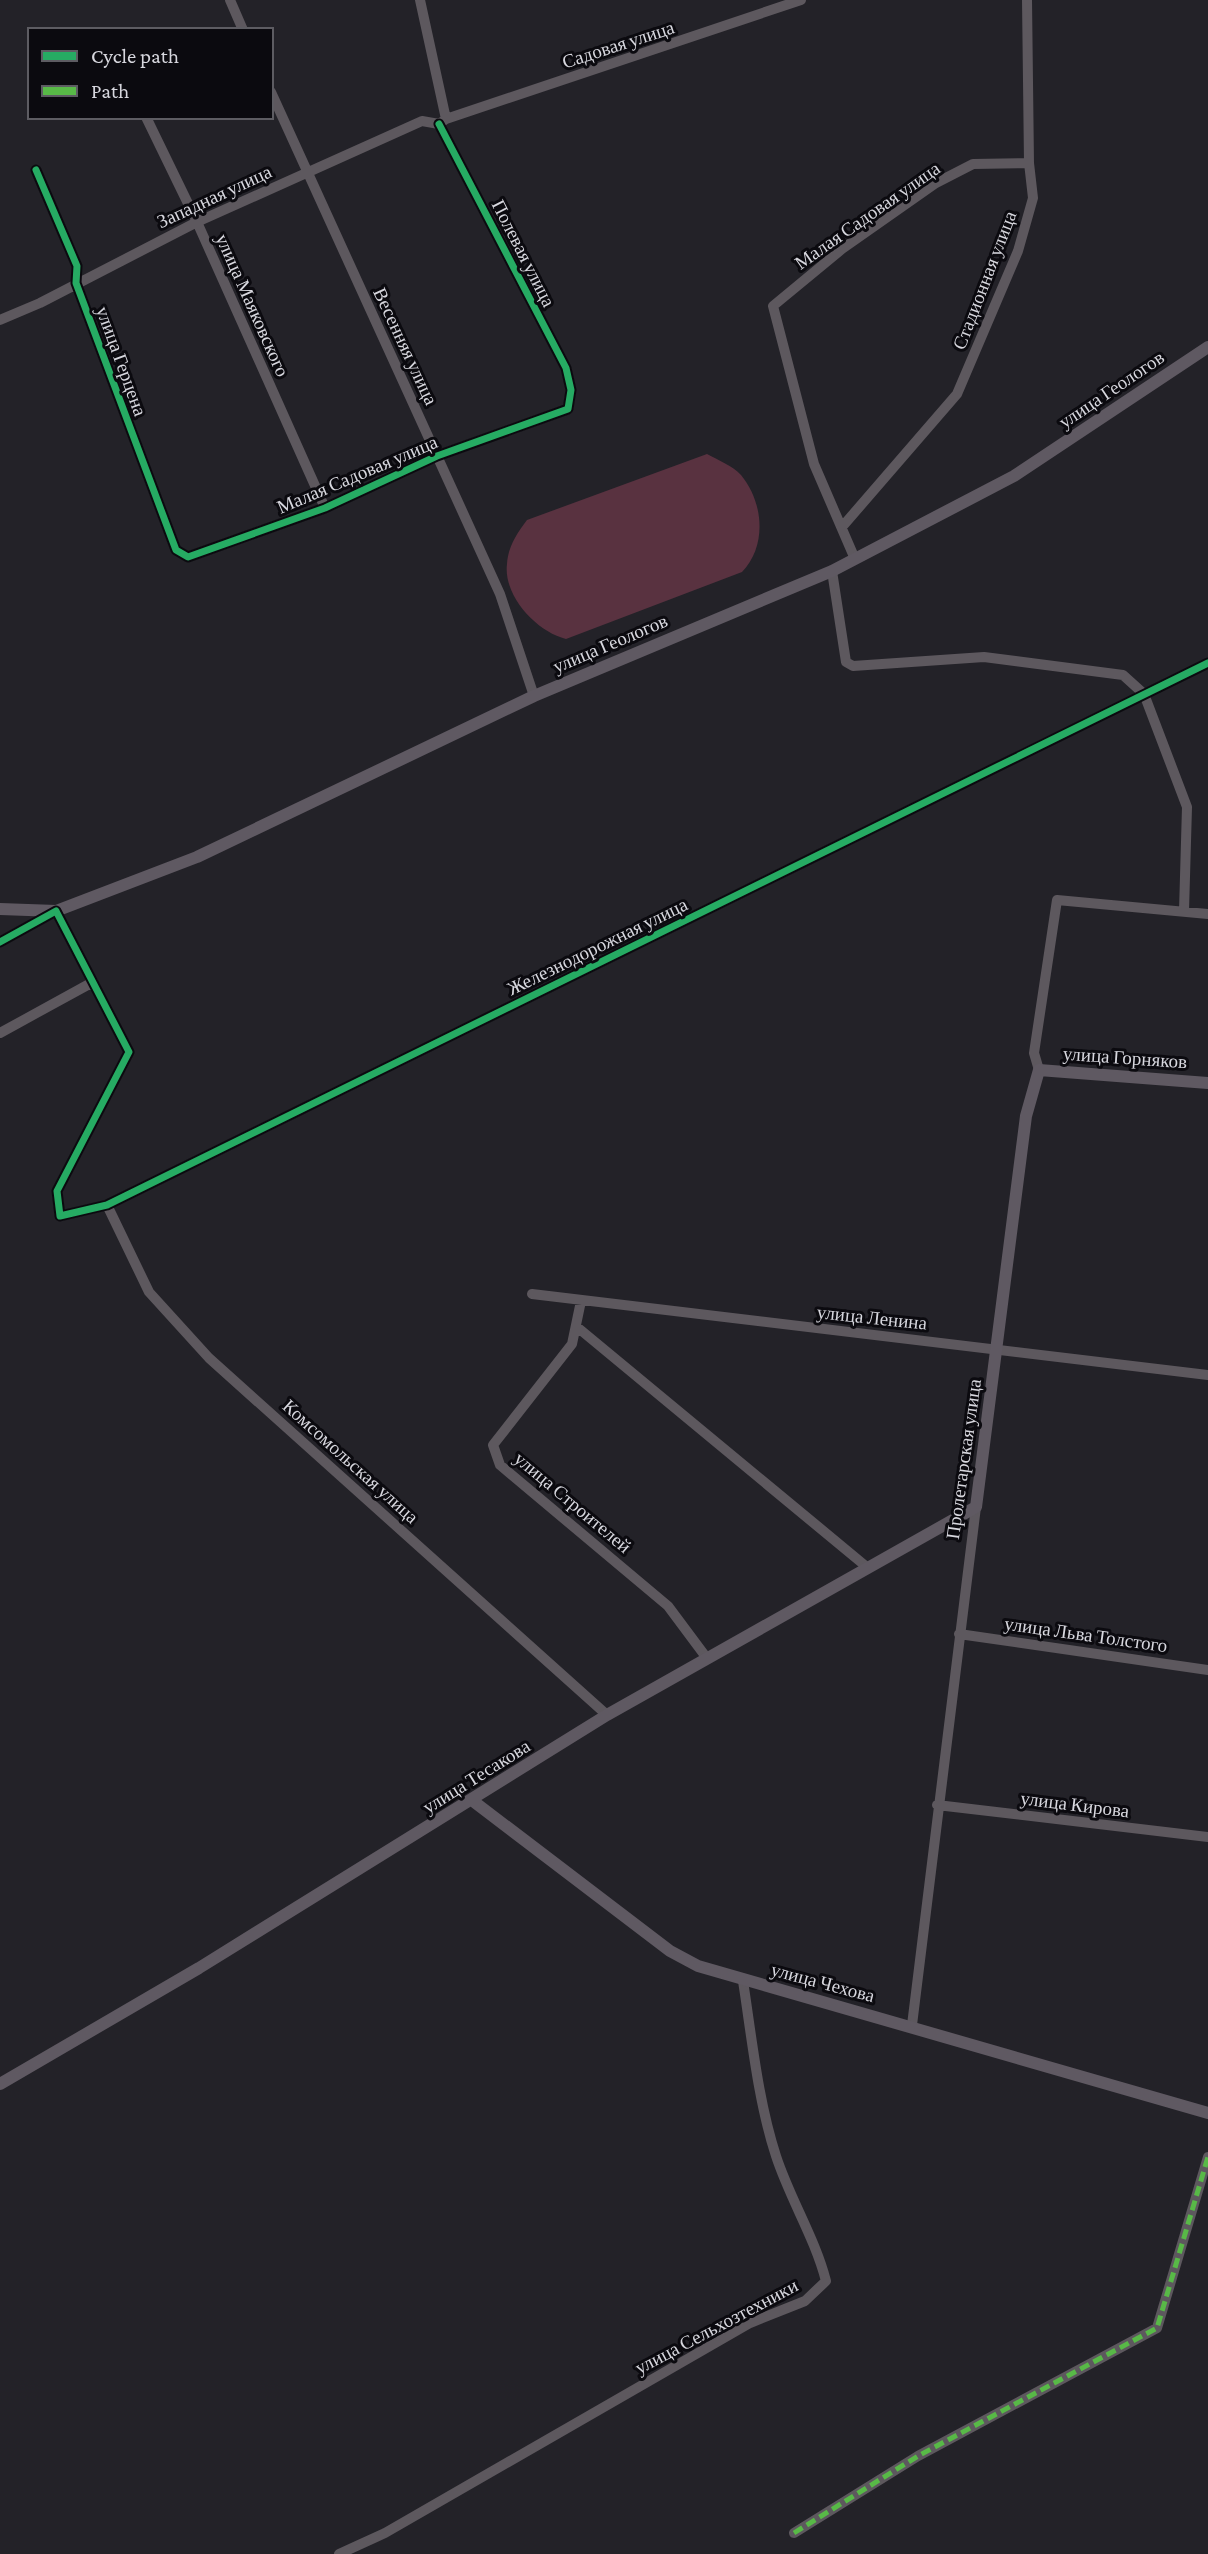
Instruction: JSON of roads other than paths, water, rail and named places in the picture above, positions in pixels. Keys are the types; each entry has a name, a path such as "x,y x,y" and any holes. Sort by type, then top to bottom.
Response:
{"main road":[{"name":"улица Геологов","path":"0,909 56,911 197,857 534,696 832,571 1014,476 1208,347"},
{"name":"улица Горняков","path":"1039,1070 1208,1083"},
{"name":"Пролетарская улица","path":"976,1507 1026,1116 1039,1070"},
{"name":"улица Тесакова","path":"0,2084 200,1968 473,1801 607,1715 976,1507"},
{"name":"улица Чехова","path":"473,1801 670,1951 698,1966 743,1981 912,2025 1208,2113"}],"street":[{"path":"230,0 242,28"},
{"name":"Полевая улица","path":"420,0 442,122 566,368 569,398"},
{"name":"Садовая улица","path":"442,122 801,0"},
{"name":"Стадионная улица","path":"842,527 957,394 1018,251 1033,198 1029,163 1027,0"},
{"name":"Весенняя улица","path":"273,96 500,594 534,696"},
{"name":"улица Маяковского","path":"147,119 197,222 326,508"},
{"name":"Западная улица","path":"0,320 40,303 197,222 422,121 442,122"},
{"name":"Малая Садовая улица","path":"842,527 814,464 773,306 842,249 936,183 973,164 1029,163"},
{"name":"улица Герцена","path":"36,170 78,266 76,283 176,550 188,557"},
{"name":"Малая Садовая улица","path":"188,557 326,508 437,456 568,409 569,398"},
{"path":"842,527 855,559"},
{"path":"832,571 846,662 853,666 984,657 1124,676 1144,695 1187,807 1184,911 1208,914"},
{"name":"Железнодорожная улица","path":"93,982 129,1052 57,1191 60,1216 107,1205 1208,663"},
{"name":"Пролетарская улица","path":"1039,1070 1034,1053 1056,900 1184,911"},
{"path":"0,942 56,911 93,982 0,1033"},
{"name":"Комсомольская улица","path":"107,1205 149,1292 209,1358 607,1715"},
{"name":"улица Ленина","path":"532,1294 1208,1375"},
{"name":"улица Строителей","path":"581,1301 572,1344 493,1445 500,1465 668,1606 706,1657"},
{"path":"577,1327 868,1568"},
{"name":"Пролетарская улица","path":"912,2025 937,1805 976,1507"},
{"name":"улица Льва Толстого","path":"959,1634 1208,1670"},
{"name":"улица Кирова","path":"937,1805 1208,1837"},
{"name":"улица Сельхозтехники","path":"339,2554 385,2533 750,2323 805,2301 827,2281 820,2256 775,2155 763,2107 743,1981"},
{"path":"794,2533 918,2456 1157,2328 1208,2157"}]}
